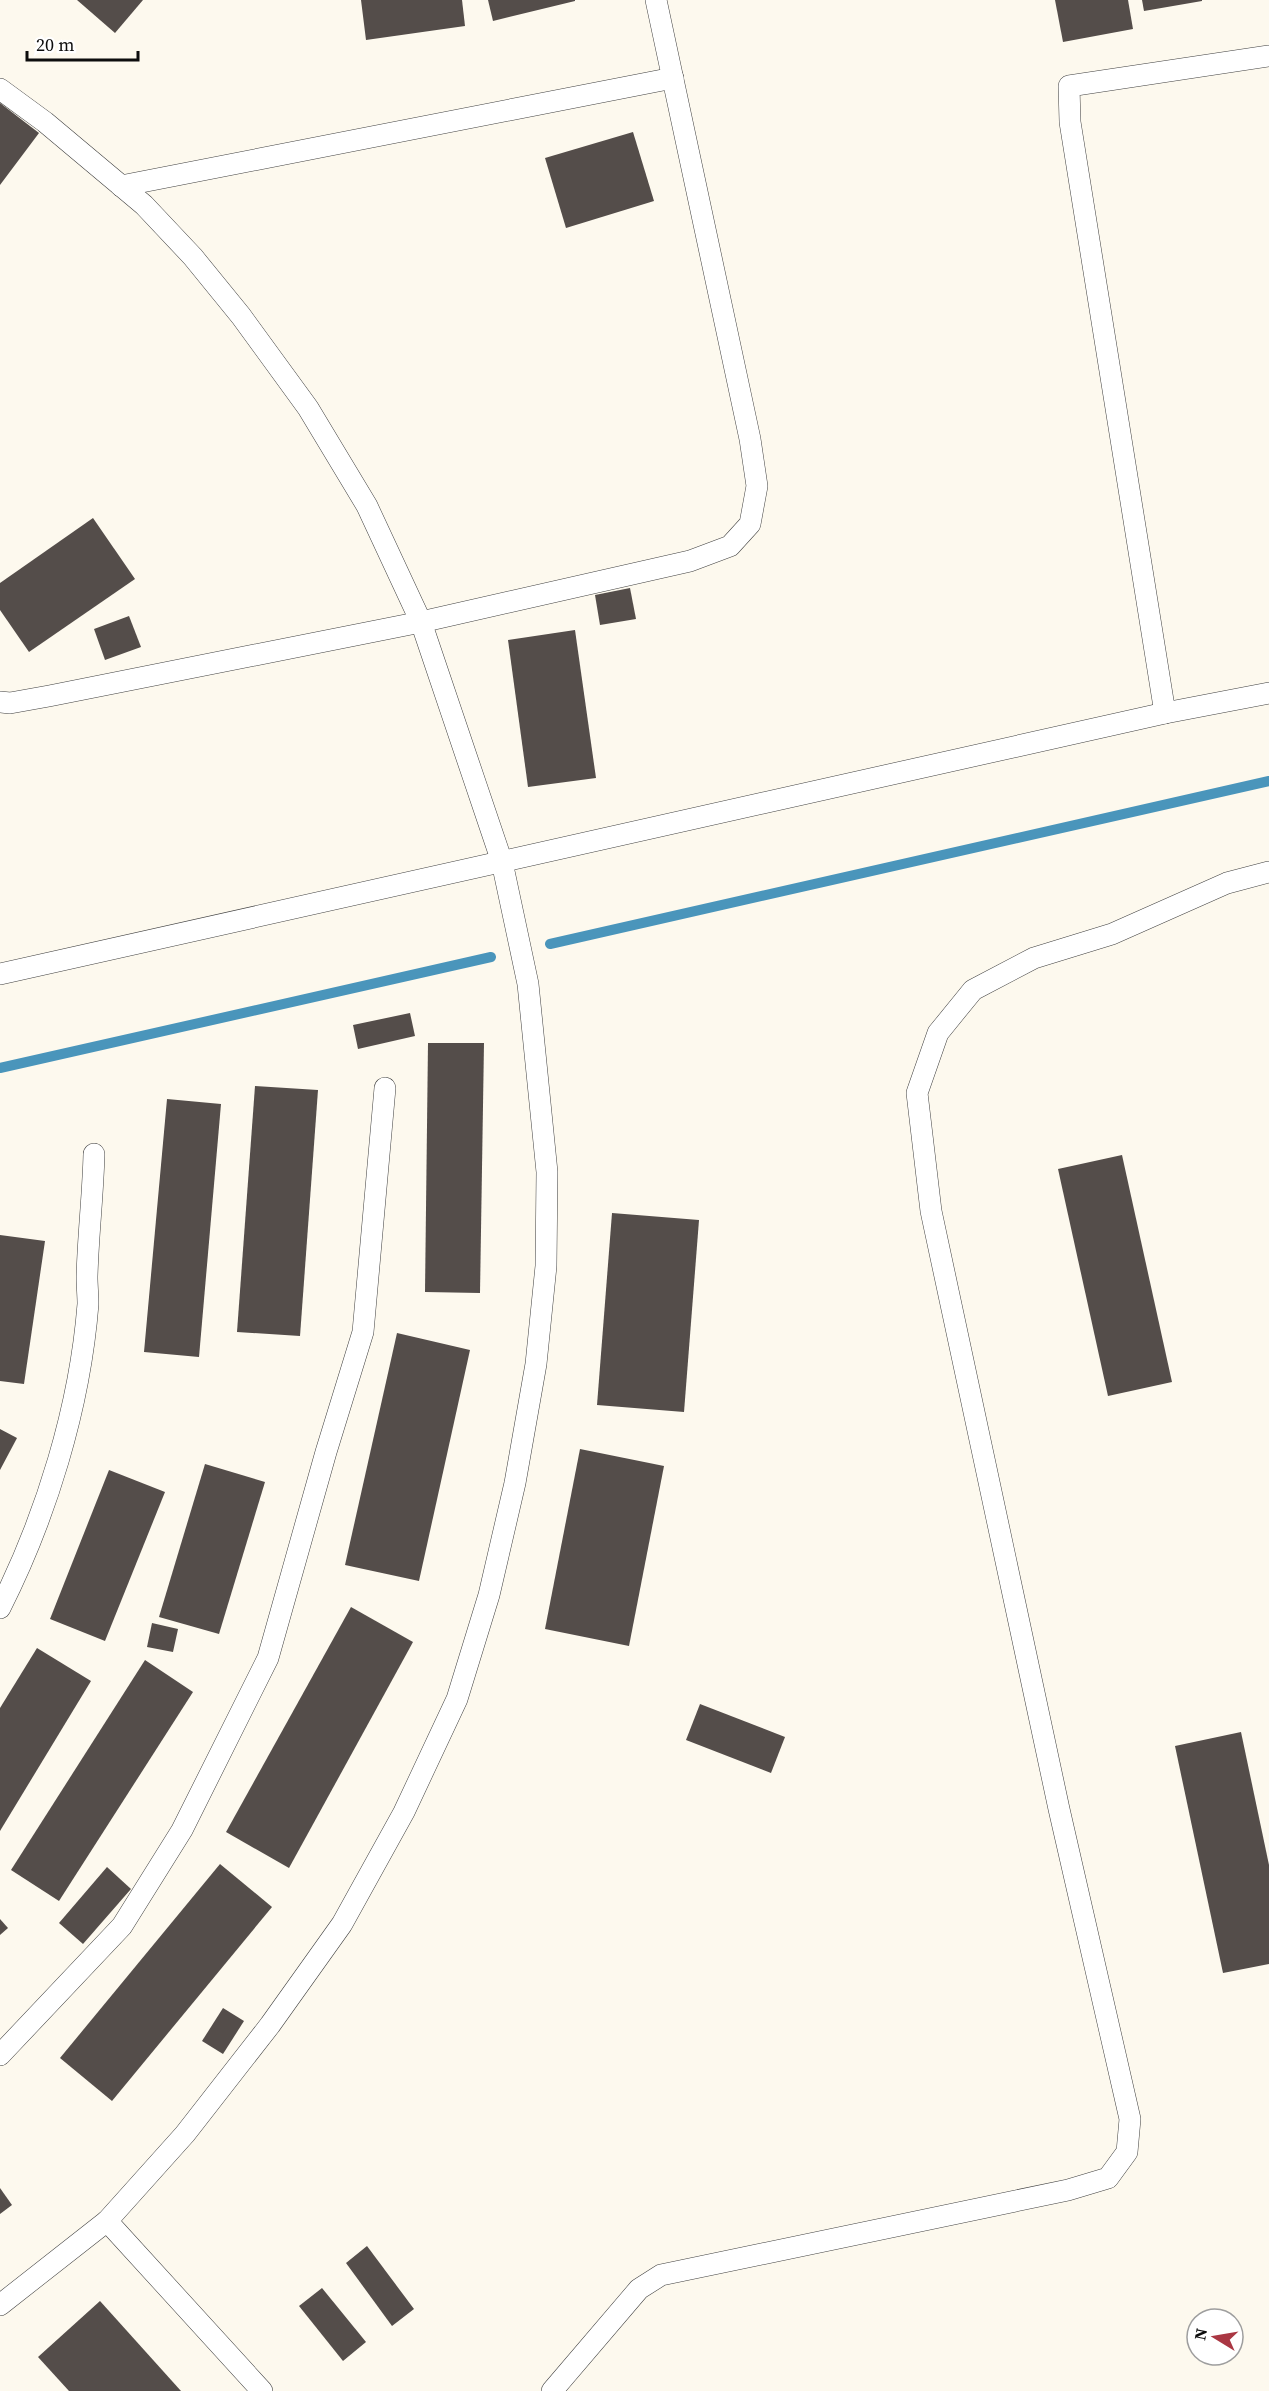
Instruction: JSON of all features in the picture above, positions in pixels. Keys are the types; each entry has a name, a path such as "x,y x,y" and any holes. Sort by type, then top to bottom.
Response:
{"lane":[{"path":"0,702 10,703 49,696 421,622 690,561 730,546 750,524 757,486 750,439 656,0"},
{"path":"1164,713 1070,122 1069,86 1269,56"},
{"path":"121,186 672,78"},
{"path":"0,89 45,122 144,205 193,257 241,316 308,408 367,506 421,622 502,862 528,984 547,1172 546,1266 536,1364 515,1484 489,1595 457,1699 404,1812 342,1924 270,2025 185,2134 107,2221 0,2305"},
{"path":"0,974 1164,713 1269,693"},
{"path":"552,2391 639,2289 661,2275 1068,2190 1108,2178 1127,2152 1130,2119 1059,1809 931,1211 917,1093 938,1033 973,990 1034,958 1112,934 1227,883 1269,872"},
{"path":"0,2055 122,1926 182,1830 268,1658 326,1452 363,1332 385,1088"},
{"path":"0,1608 22,1564 61,1448 79,1370 88,1303 87,1278 94,1154"},
{"path":"107,2221 262,2391"}],"building":[{"path":"77,0 143,0 115,33"},
{"path":"361,0 462,0 465,26 366,40"},
{"path":"488,0 575,0 575,1 493,21"},
{"path":"1055,0 1128,0 1133,29 1063,42"},
{"path":"1142,0 1202,0 1202,1 1144,11"},
{"path":"0,103 39,133 0,185"},
{"path":"633,132 654,201 566,228 545,158"},
{"path":"93,518 135,579 29,652 0,610 0,583"},
{"path":"630,588 636,619 600,625 595,595"},
{"path":"129,616 141,647 105,660 94,629"},
{"path":"575,630 596,778 528,787 508,640"},
{"path":"410,1013 415,1036 358,1049 353,1025"},
{"path":"428,1043 484,1043 480,1293 425,1292"},
{"path":"255,1086 318,1090 300,1336 237,1332"},
{"path":"167,1099 221,1104 199,1357 144,1352"},
{"path":"1122,1155 1172,1382 1108,1396 1058,1169"},
{"path":"612,1213 699,1220 684,1412 597,1405"},
{"path":"0,1235 45,1241 24,1384 0,1381"},
{"path":"397,1333 470,1350 419,1581 345,1565"},
{"path":"0,1429 17,1438 0,1470"},
{"path":"580,1449 664,1466 629,1646 545,1629"},
{"path":"205,1464 265,1482 219,1634 159,1617"},
{"path":"109,1470 165,1492 105,1641 50,1619"},
{"path":"351,1607 413,1642 289,1868 226,1832"},
{"path":"152,1623 178,1629 173,1652 147,1647"},
{"path":"37,1648 91,1681 0,1831 0,1708"},
{"path":"145,1660 193,1692 59,1901 11,1870"},
{"path":"700,1704 785,1737 771,1773 686,1740"},
{"path":"1241,1732 1269,1865 1269,1964 1223,1973 1175,1746"},
{"path":"220,1864 272,1907 112,2101 60,2058"},
{"path":"107,1867 131,1889 83,1944 59,1923"},
{"path":"0,1919 8,1928 0,1935"},
{"path":"223,2008 244,2021 223,2054 202,2041"},
{"path":"0,2188 12,2205 0,2214"},
{"path":"367,2246 414,2309 392,2326 346,2263"},
{"path":"322,2288 366,2342 343,2361 299,2306"},
{"path":"100,2301 181,2391 69,2391 38,2357"}],"waterway":[{"path":"550,944 1269,781"},
{"path":"0,1068 491,957"}]}
